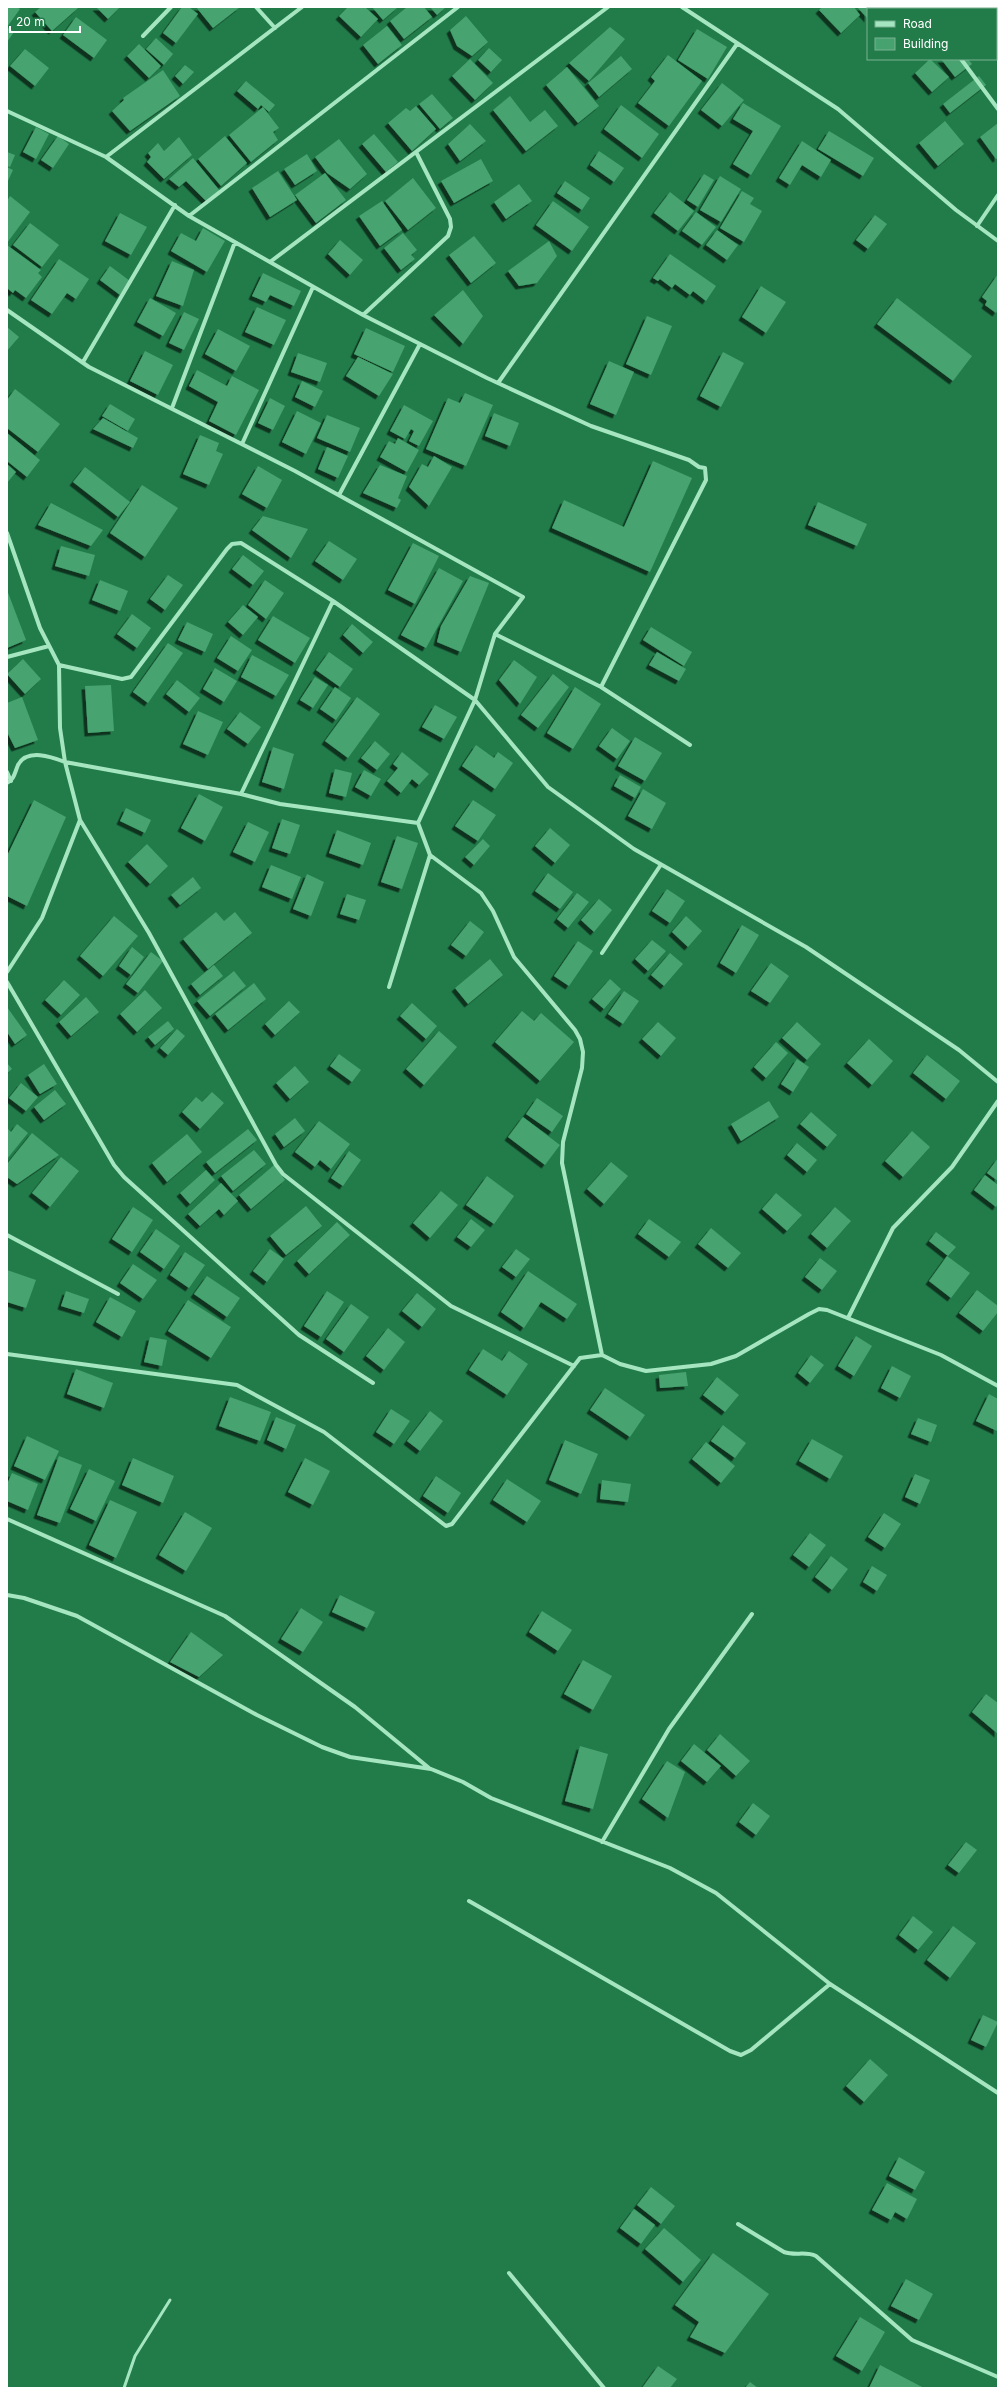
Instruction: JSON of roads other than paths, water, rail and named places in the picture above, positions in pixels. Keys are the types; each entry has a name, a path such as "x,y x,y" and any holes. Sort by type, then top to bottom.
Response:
{"street":[{"path":"143,36 171,7"},
{"path":"256,7 275,28"},
{"path":"106,157 302,7"},
{"path":"189,216 458,7"},
{"path":"270,262 608,7"},
{"path":"682,7 838,109 956,210 998,241"},
{"path":"498,383 737,44"},
{"path":"962,60 998,109"},
{"path":"7,111 106,157 189,216 363,315 498,383 591,426 689,460 699,467 705,468 706,480 601,687"},
{"path":"363,315 448,236 451,227 450,219 416,152"},
{"path":"977,226 998,195"},
{"path":"83,362 175,205"},
{"path":"172,408 235,242"},
{"path":"242,444 313,287"},
{"path":"7,310 83,362 339,495 524,597 495,634 475,700 418,823 430,855 482,893 493,911 514,957 575,1030 580,1039 583,1052 582,1068 561,1152 602,1355"},
{"path":"339,495 420,344"},
{"path":"7,533 40,628 60,665 60,728 65,762 80,820 149,933 276,1165 283,1174 451,1306 574,1366"},
{"path":"60,665 122,679 131,677 227,549 237,542 241,543 333,602 475,700 548,787 660,866 806,948 959,1050 998,1082"},
{"path":"241,794 333,602"},
{"path":"495,634 601,687 690,745"},
{"path":"7,657 49,646"},
{"path":"9,782 19,763 28,757 50,756 65,762 241,794 280,804 418,823"},
{"path":"7,772 9,782"},
{"path":"7,972 42,918 80,820"},
{"path":"389,987 430,855"},
{"path":"602,953 660,866"},
{"path":"7,982 124,1177 299,1335 373,1383"},
{"path":"848,1318 893,1228 952,1167 998,1101"},
{"path":"7,1235 118,1294"},
{"path":"7,1354 237,1385 324,1432 446,1526 452,1524 580,1358 602,1355 620,1364 646,1371 711,1364 736,1356 819,1309 827,1310 941,1355 998,1386"},
{"path":"7,1519 225,1616 355,1707 431,1769"},
{"path":"7,1596 24,1598 77,1616 250,1712 322,1748 350,1757 431,1769 463,1782 491,1798 670,1868 716,1893 830,1984 998,2093"},
{"path":"602,1842 669,1729 752,1614"},
{"path":"469,1901 730,2051 740,2055 751,2050 830,1984"},
{"path":"738,2224 784,2252 790,2254 807,2253 816,2256 912,2340 998,2376"},
{"path":"509,2273 604,2388"}],"lane":[{"path":"124,2388 135,2356 170,2300"}]}
